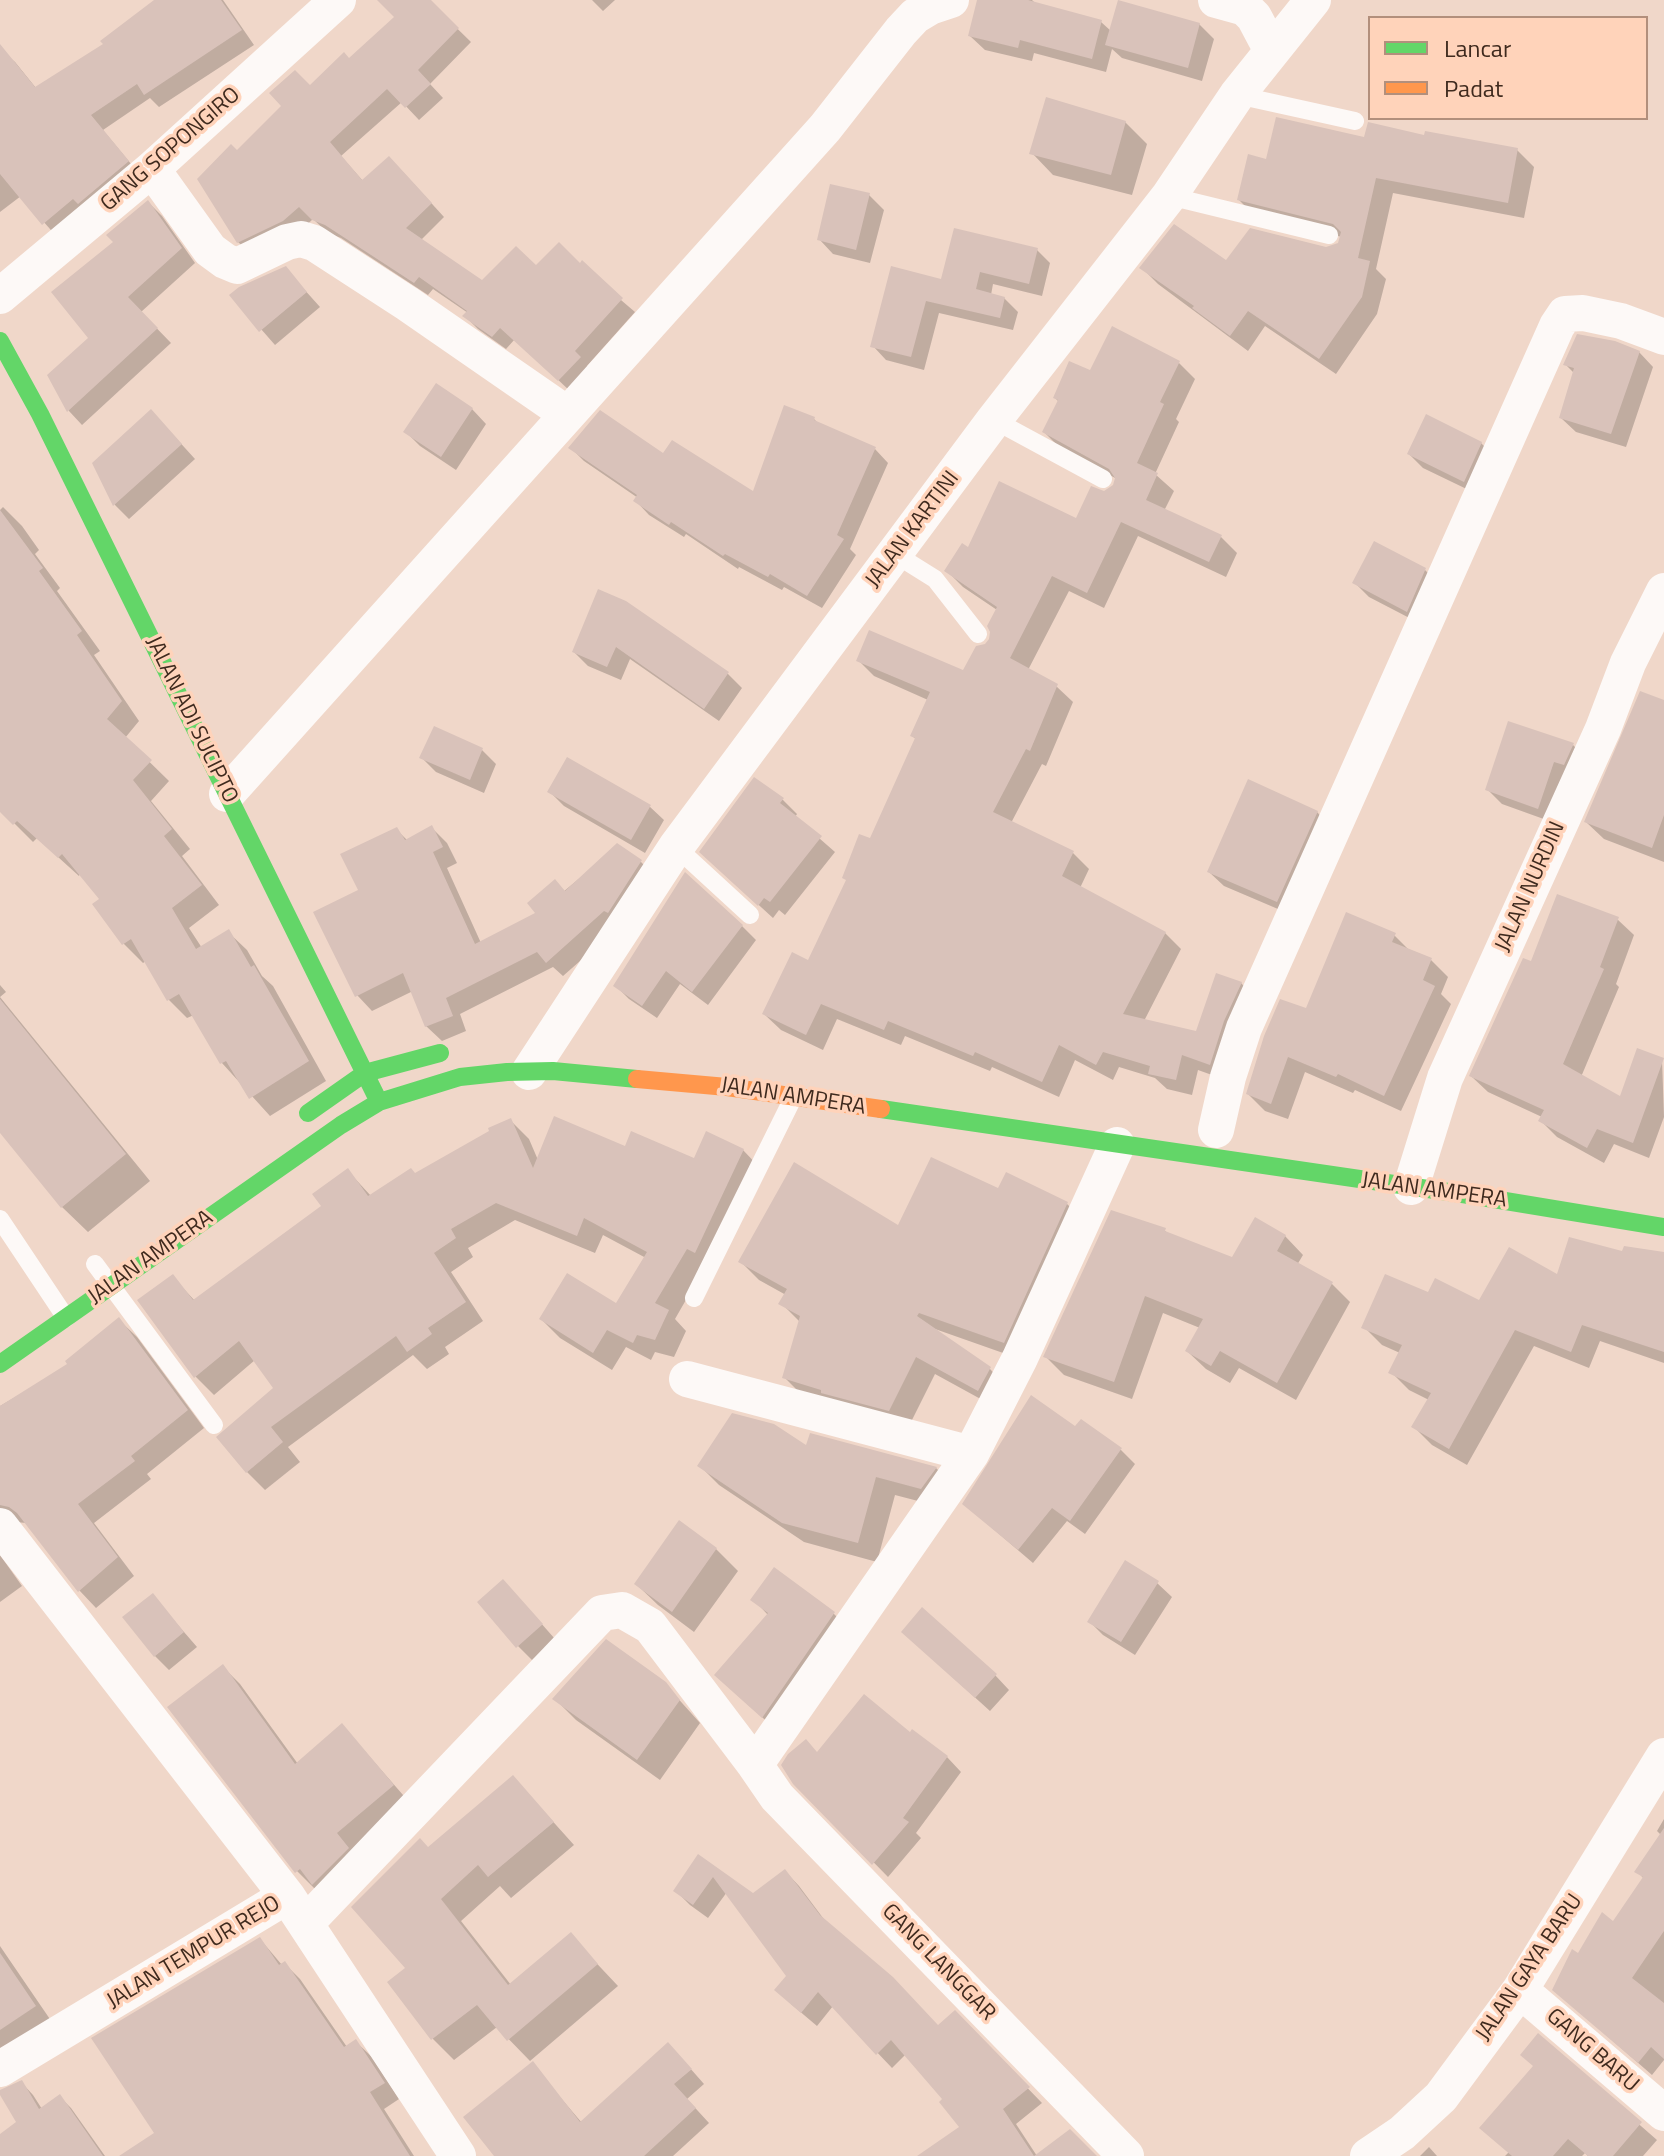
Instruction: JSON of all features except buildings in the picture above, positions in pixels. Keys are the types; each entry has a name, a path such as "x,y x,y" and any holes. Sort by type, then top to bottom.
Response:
{"main road":[{"name":"JALAN ADI SUCIPTO","path":"0,341 40,414 379,1102"},
{"path":"297,1121 365,1073 458,1050"},
{"name":"JALAN AMPERA","path":"0,1364 341,1125 379,1102 544,1052 553,1071 727,1087 1117,1145 1416,1167 1664,1227"}],"street":[{"name":"GANG SOPONGIRO","path":"0,296 152,169 338,0"},
{"path":"227,794 825,128 901,31 915,16 951,0"},
{"path":"1216,0 1245,8 1254,17 1272,51"},
{"name":"JALAN KARTINI","path":"544,1052 676,847 994,420 1169,196 1237,95 1313,0"},
{"path":"152,169 210,250 225,261 237,266 287,242 301,239 314,243 567,414"},
{"path":"1216,1130 1228,1077 1244,1028 1557,326 1565,314 1583,313 1621,321 1664,337"},
{"name":"JALAN NURDIN","path":"1416,1167 1445,1078 1603,729 1628,663 1664,591"},
{"path":"755,1765 971,1454 1020,1358 1117,1145"},
{"path":"687,1379 971,1454"},
{"path":"0,1526 296,1909"},
{"name":"GANG LANGGAR","path":"296,1909 602,1613 622,1610 650,1626 777,1797 1126,2156"},
{"name":"JALAN GAYA BARU","path":"1368,2156 1402,2133 1441,2097 1520,1990 1664,1756"},
{"name":"JALAN TEMPUR REJO","path":"0,2069 296,1909 458,2156"},
{"name":"GANG BARU","path":"1520,1990 1664,2113"}],"lane":[{"path":"1237,95 1355,121"},
{"path":"1169,196 1329,235"},
{"path":"994,420 1103,479"},
{"path":"895,554 935,579 978,634"},
{"path":"676,847 750,915"},
{"path":"694,1298 793,1098"},
{"path":"0,1219 66,1318"},
{"path":"96,1264 214,1425"}],"traffic: fast":[{"path":"0,341 40,414 379,1102"},
{"path":"308,1113 365,1073 440,1053"},
{"path":"0,1364 341,1125 379,1102 460,1077 507,1072 553,1071 637,1079"},
{"path":"881,1109 1469,1195 1664,1227"}],"traffic: slow":[{"path":"637,1079 727,1087 881,1109"}]}
